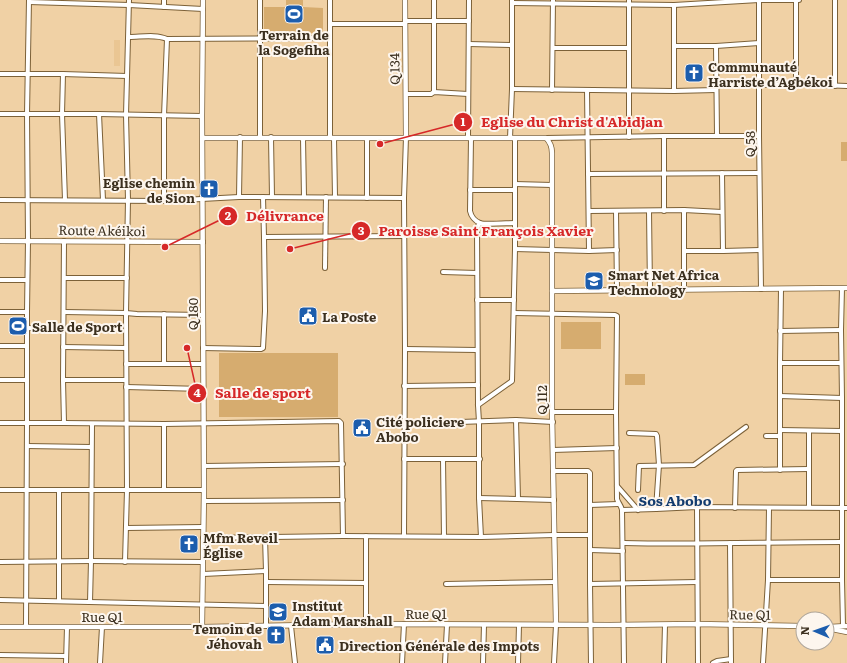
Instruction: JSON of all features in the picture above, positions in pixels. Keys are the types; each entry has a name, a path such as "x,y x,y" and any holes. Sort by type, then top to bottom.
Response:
{"street":[{"path":"164,0 164,7"},
{"name":"Q 180","path":"202,627 204,501 202,116 203,0"},
{"path":"260,0 260,138"},
{"path":"330,0 332,138 335,197"},
{"name":"Q 134","path":"405,0 406,137"},
{"path":"434,0 434,92"},
{"path":"469,0 468,94 470,211 473,218 480,223 515,224"},
{"path":"510,138 512,89 512,2 629,2 674,5 759,0 797,0 796,84"},
{"name":"Q 58","path":"759,0 760,289"},
{"path":"835,0 835,86"},
{"path":"26,627 26,312 28,241 27,114 29,1 129,2 164,7 203,9"},
{"path":"125,562 127,490 126,313 128,200 126,115 129,2"},
{"path":"552,90 553,2"},
{"path":"629,2 629,137"},
{"path":"674,5 674,91"},
{"path":"330,24 469,21"},
{"path":"129,37 163,37 167,39 330,38"},
{"path":"164,201 164,116 167,39"},
{"path":"674,46 716,46 758,43"},
{"path":"469,44 511,45"},
{"path":"716,46 717,136"},
{"path":"553,48 629,48"},
{"path":"0,74 28,73 127,76"},
{"path":"63,74 62,114 65,200"},
{"path":"759,85 796,84 847,86"},
{"path":"512,89 674,91 716,90"},
{"path":"588,90 587,137 589,251"},
{"path":"406,94 431,94 434,92 468,94"},
{"path":"0,114 202,116"},
{"path":"99,114 103,200"},
{"path":"664,136 664,211"},
{"path":"203,138 546,138 759,136"},
{"path":"239,197 240,137"},
{"path":"272,137 272,197"},
{"path":"404,536 404,198 406,137"},
{"path":"303,138 304,198"},
{"path":"366,138 367,198"},
{"path":"478,405 512,381 516,249 515,138"},
{"name":"Q 112","path":"546,138 551,144 552,148 552,412 556,625 554,663"},
{"path":"722,173 722,251"},
{"path":"588,174 759,173"},
{"path":"515,184 552,185"},
{"path":"470,190 515,190"},
{"path":"0,200 164,201 239,197 404,198"},
{"path":"203,348 263,348 265,311 263,197"},
{"path":"325,268 326,197"},
{"path":"589,211 684,210 722,212"},
{"path":"684,210 684,290"},
{"path":"616,211 617,290"},
{"path":"649,211 650,290"},
{"path":"480,223 477,229 477,350 481,536"},
{"path":"264,237 404,236"},
{"name":"Route Akéikoi","path":"0,240 203,242"},
{"path":"64,240 64,423"},
{"path":"516,249 589,251 617,250"},
{"path":"684,250 760,250"},
{"path":"443,272 477,273"},
{"path":"64,278 127,278"},
{"path":"0,280 27,280"},
{"path":"552,291 844,288 841,330 841,363 842,398 845,406 842,431 842,580 845,626 835,627"},
{"path":"780,470 780,331 782,289"},
{"path":"477,300 514,300"},
{"path":"0,312 26,312"},
{"path":"64,312 203,315"},
{"path":"514,313 616,315 617,499 618,504 622,507 624,543 624,663"},
{"path":"164,314 164,364"},
{"path":"27,328 64,329"},
{"path":"780,331 841,330"},
{"path":"841,342 847,342"},
{"path":"0,346 27,346"},
{"path":"64,347 126,348"},
{"path":"405,349 477,350"},
{"path":"780,363 841,363"},
{"path":"126,364 203,364"},
{"path":"0,380 27,380"},
{"path":"63,380 126,380"},
{"path":"404,386 478,386"},
{"path":"126,387 203,389"},
{"path":"780,396 842,398"},
{"path":"552,412 616,412"},
{"path":"404,424 516,420 553,422"},
{"path":"516,420 518,499"},
{"path":"0,423 204,424 339,421 341,423 343,536"},
{"path":"90,602 92,424"},
{"path":"164,424 164,490"},
{"path":"638,490 639,466 694,465 746,427"},
{"path":"780,430 842,431"},
{"path":"808,431 809,507"},
{"path":"629,433 656,434 657,436 659,465 656,509"},
{"path":"766,436 780,436"},
{"path":"27,446 91,447"},
{"path":"553,450 617,448"},
{"path":"443,459 444,536"},
{"path":"404,460 480,459"},
{"path":"204,466 342,464"},
{"path":"735,508 737,470 808,469"},
{"path":"553,472 590,472 591,663"},
{"path":"617,486 638,510"},
{"path":"0,490 204,490"},
{"path":"59,490 59,601"},
{"path":"480,498 554,500"},
{"path":"204,501 342,500"},
{"path":"590,505 618,504"},
{"path":"622,510 697,507 847,508"},
{"path":"697,507 698,663"},
{"path":"763,663 768,580 769,508"},
{"path":"126,528 203,527"},
{"path":"203,538 554,534 590,535"},
{"path":"366,536 366,624"},
{"path":"265,537 266,626"},
{"path":"624,543 697,544 842,542"},
{"path":"713,663 717,661 731,661 730,543"},
{"path":"590,550 623,551"},
{"path":"0,562 203,562"},
{"path":"203,574 266,571"},
{"path":"768,580 842,580"},
{"path":"266,582 366,583"},
{"path":"446,584 555,582"},
{"path":"590,584 697,582"},
{"path":"0,600 266,606"},
{"name":"Rue Q1","path":"0,627 202,627 366,624 697,624 795,626"},
{"path":"402,663 404,624"},
{"path":"445,663 447,625"},
{"path":"483,663 484,625"},
{"path":"518,663 519,625"},
{"path":"664,663 665,625"},
{"path":"292,626 295,663"},
{"path":"66,663 67,627"},
{"path":"100,663 102,627"},
{"path":"835,630 847,632"},
{"path":"0,655 66,656"}],"shaded area":[{"name":"Terrain de la Sogefiha","path":"286,0 303,0 303,7 323,8 323,33 264,34 264,7 286,7"},
{"path":"114,40 120,40 120,66 114,66"},
{"path":"841,142 847,142 847,161 841,161"},
{"path":"561,322 601,322 601,349 561,349"},
{"path":"219,353 338,353 338,417 219,417"},
{"path":"625,374 645,374 645,385 625,385"}],"place":[{"name":"Terrain de la Sogefiha","path":"294,14"},
{"name":"Communauté Harriste d’Agbékoi","path":"694,73"},
{"name":"Eglise du Christ d'Abidjan","path":"380,144"},
{"name":"Eglise chemin de Sion","path":"209,189"},
{"name":"Délivrance","path":"165,247"},
{"name":"Paroisse Saint François Xavier","path":"290,249"},
{"name":"Smart Net Africa Technology","path":"594,281"},
{"name":"La Poste","path":"308,316"},
{"name":"Salle de Sport","path":"18,326"},
{"name":"Salle de sport","path":"187,348"},
{"name":"Cité policiere Abobo","path":"362,428"},
{"name":"Mfm Reveil Église","path":"189,544"},
{"name":"Institut Adam Marshall","path":"278,612"},
{"name":"Temoin de Jéhovah","path":"276,635"},
{"name":"Direction Générale des Impots","path":"325,645"}],"district":[{"name":"Sos Abobo","path":"675,500"}]}
